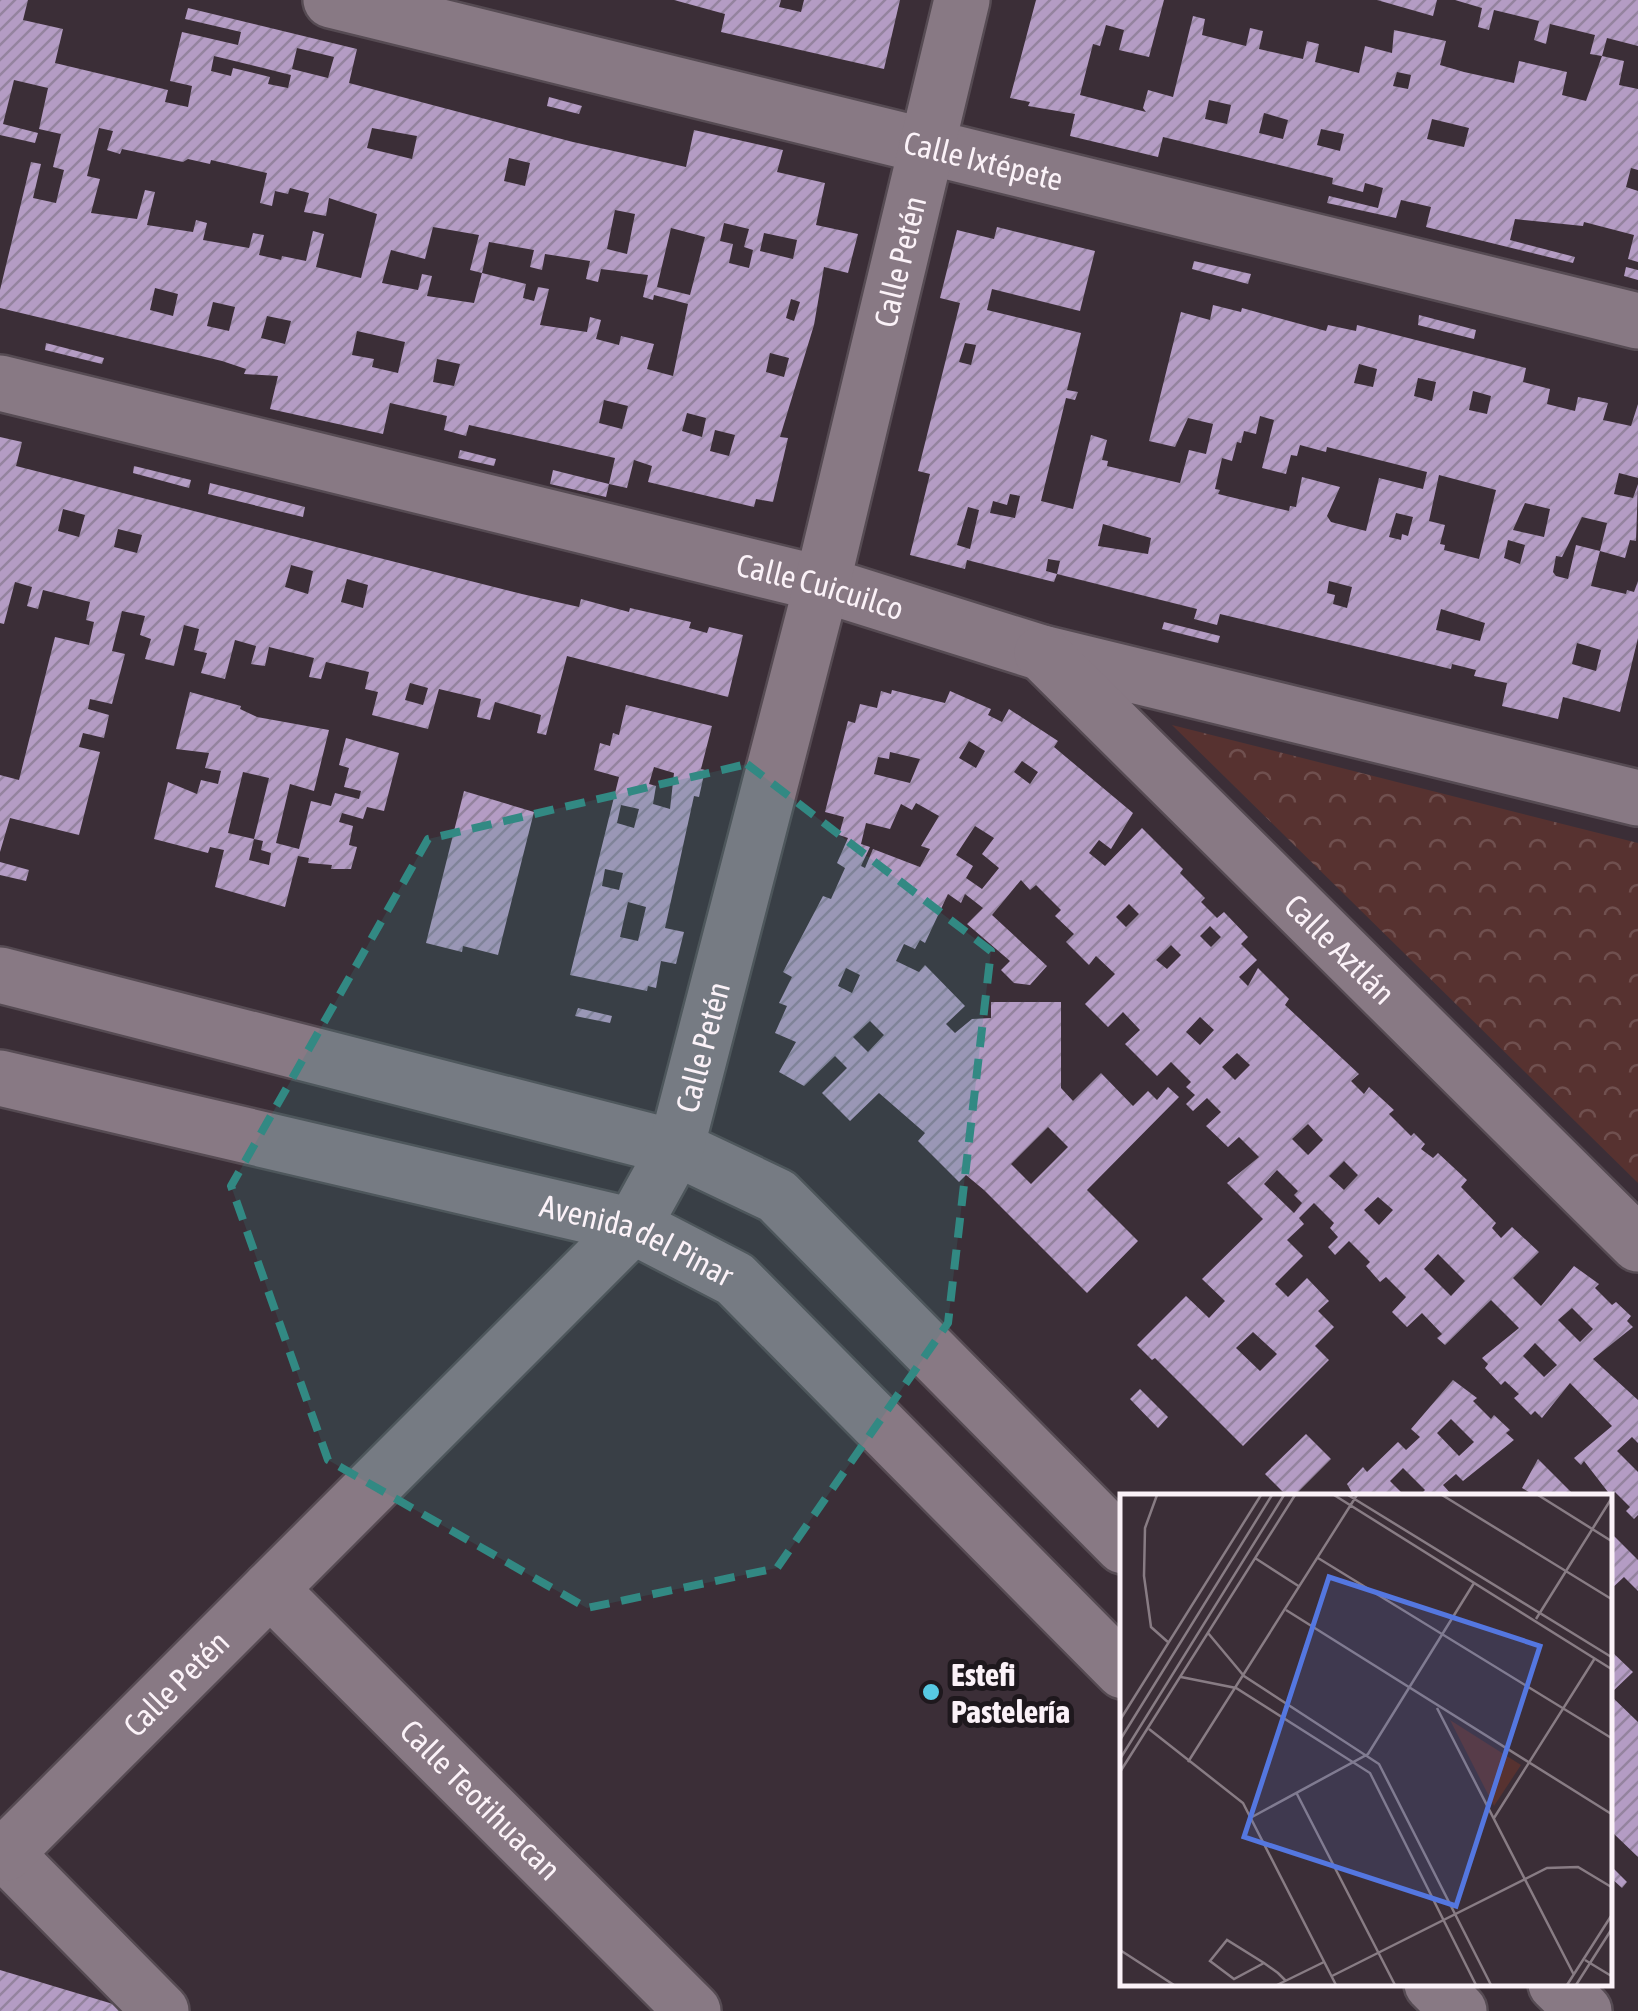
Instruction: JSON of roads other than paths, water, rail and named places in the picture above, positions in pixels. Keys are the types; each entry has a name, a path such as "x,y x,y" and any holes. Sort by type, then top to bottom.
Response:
{"street":[{"name":"Calle Ixtépete","path":"330,0 1638,321"},
{"name":"Calle Petén","path":"3,1851 633,1226 676,1148 822,584 962,0"},
{"name":"Calle Cuicuilco","path":"0,383 822,584 1042,653 1638,798"},
{"name":"Calle Aztlán","path":"1042,653 1638,1244"},
{"path":"0,975 676,1148 777,1196 1120,1543"},
{"name":"Avenida del Pinar","path":"0,1078 633,1226 735,1279 1120,1668"},
{"name":"Calle Teotihuacan","path":"270,1589 693,2011"},
{"path":"3,1851 161,2011"},
{"path":"1434,1986 1460,2011"},
{"path":"1558,1986 1584,2011"}],"place":[{"name":"Estefi Pastelería","path":"931,1692"}]}
